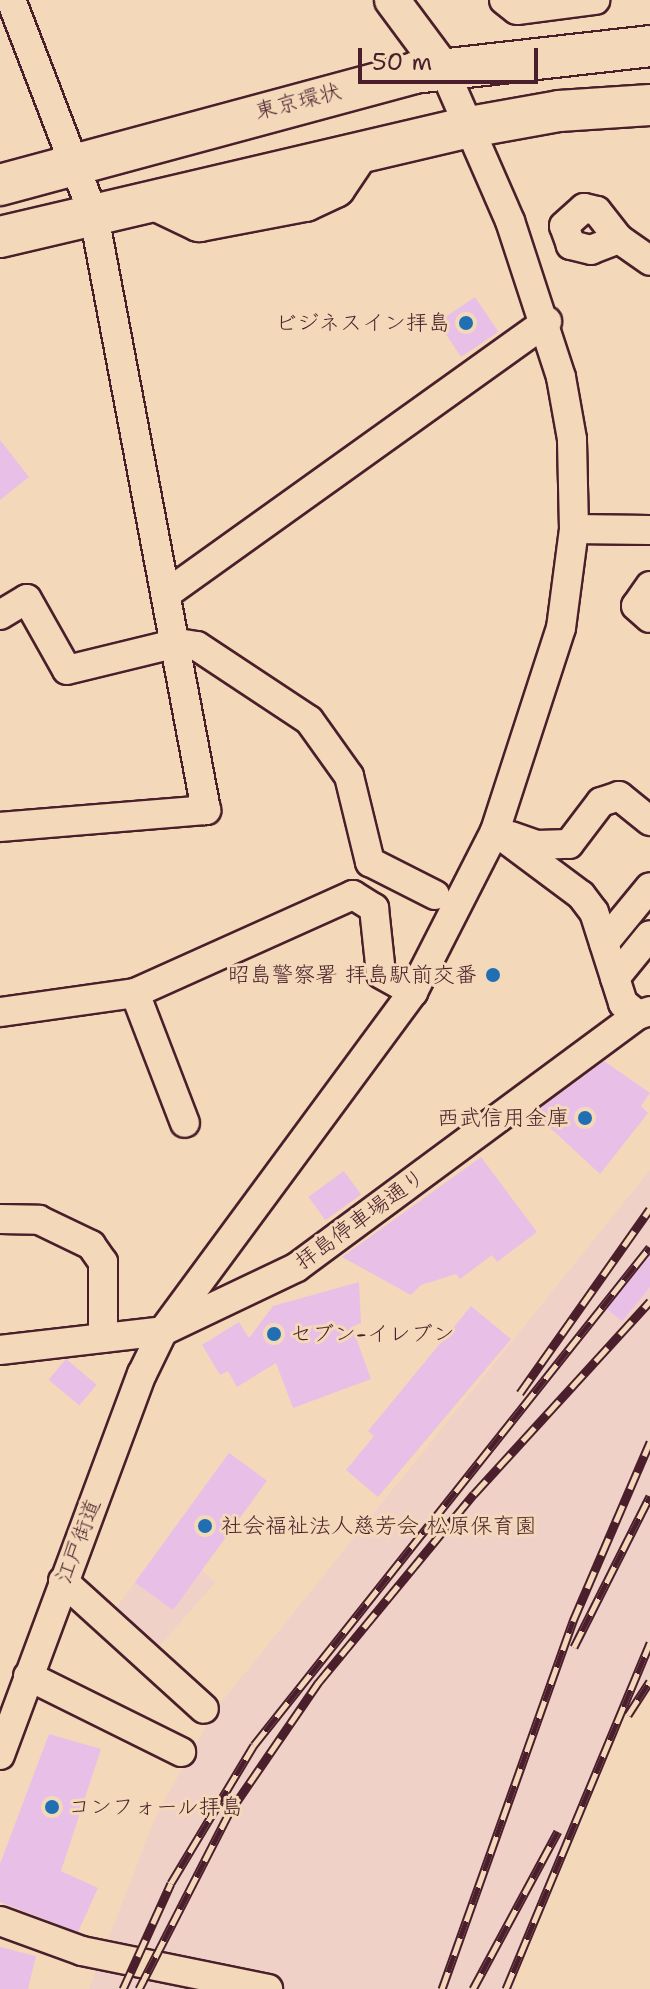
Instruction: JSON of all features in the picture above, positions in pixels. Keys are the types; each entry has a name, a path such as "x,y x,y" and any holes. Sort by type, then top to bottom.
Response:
{"highway":[{"name":"東京環状","path":"2,183 358,86 444,70 650,46"},
{"path":"0,237 157,201 199,221 305,201 335,187 357,154 470,127 559,111 650,105"}],"main road":[{"path":"392,0 444,70"},
{"path":"416,0 444,70"}],"street":[{"path":"0,827 206,810 169,592 94,216 77,164 11,0"},
{"path":"504,0 517,10 595,0"},
{"name":"江戸街道","path":"0,1755 63,1581 163,1331 413,992 495,831 561,628 574,529 572,439 547,321 470,127 444,70"},
{"path":"619,239 650,261"},
{"path":"169,592 547,321"},
{"path":"574,529 650,530"},
{"path":"650,586 636,606 650,618"},
{"path":"0,615 27,599 67,670 178,643 197,646 309,720 349,776 370,862 435,895"},
{"path":"495,831 552,846 569,844 601,802 619,796 650,821"},
{"path":"582,828 581,895 604,943 623,1003 644,1013"},
{"path":"495,831 581,895"},
{"path":"604,943 650,887"},
{"path":"0,1012 135,993 353,895 374,908 381,974 413,992"},
{"path":"615,978 650,935"},
{"path":"135,993 185,1123"},
{"name":"拝島停車場通り","path":"0,1350 163,1331 297,1267 644,1013"},
{"path":"0,1219 39,1220 91,1245 103,1262 103,1338"},
{"path":"63,1581 204,1709"},
{"path":"28,1676 181,1752"},
{"path":"0,1921 82,1951 268,1989"}],"shaded area":[{"path":"650,1170 650,1678 610,1740 521,1947 514,1989 89,1989 157,1813 216,1709"},
{"name":"社会福祉法人慈芳会 松原保育園","path":"229,1453 201,1570 216,1582 154,1652 114,1611"}],"building":[{"name":"ビジネスイン拝島","path":"475,297 498,332 461,357 438,322"},
{"path":"0,440 29,477 0,500"},
{"path":"604,1061 650,1093 641,1106 648,1113 600,1174 534,1113"},
{"path":"481,1157 537,1232 497,1262 492,1255 460,1279 456,1274 421,1285 411,1295 342,1257"},
{"path":"344,1171 361,1194 325,1220 308,1197"},
{"path":"650,1255 650,1287 622,1321 607,1309"},
{"path":"359,1282 361,1323 352,1327 371,1379 293,1408 276,1363 237,1387 228,1371 220,1375 202,1345 239,1322 249,1338 273,1306"},
{"path":"471,1306 511,1339 378,1497 346,1470 374,1436 368,1431"},
{"path":"66,1359 97,1385 79,1405 49,1380"},
{"name":"社会福祉法人慈芳会 松原保育園","path":"229,1453 267,1481 173,1610 135,1582"},
{"name":"コンフォール拝島","path":"49,1734 101,1749 61,1871 98,1888 78,1932 0,1902 0,1864"},
{"path":"0,1947 36,1956 28,1989 0,1989"}],"railway":[{"path":"520,1393 650,1209"},
{"path":"123,1989 171,1883 254,1745 650,1247"},
{"path":"139,1989 229,1813 318,1683 474,1494 650,1301"},
{"path":"442,1989 573,1621 650,1442"},
{"path":"574,1647 650,1496"},
{"path":"506,1989 650,1643"},
{"path":"628,1715 650,1681"},
{"path":"473,1989 558,1831"}],"place":[{"name":"ビジネスイン拝島","path":"466,323"},
{"name":"昭島警察署 拝島駅前交番","path":"493,975"},
{"name":"西武信用金庫","path":"585,1118"},
{"name":"セブン-イレブン","path":"274,1334"},
{"name":"社会福祉法人慈芳会 松原保育園","path":"205,1526"},
{"name":"コンフォール拝島","path":"52,1807"}]}
